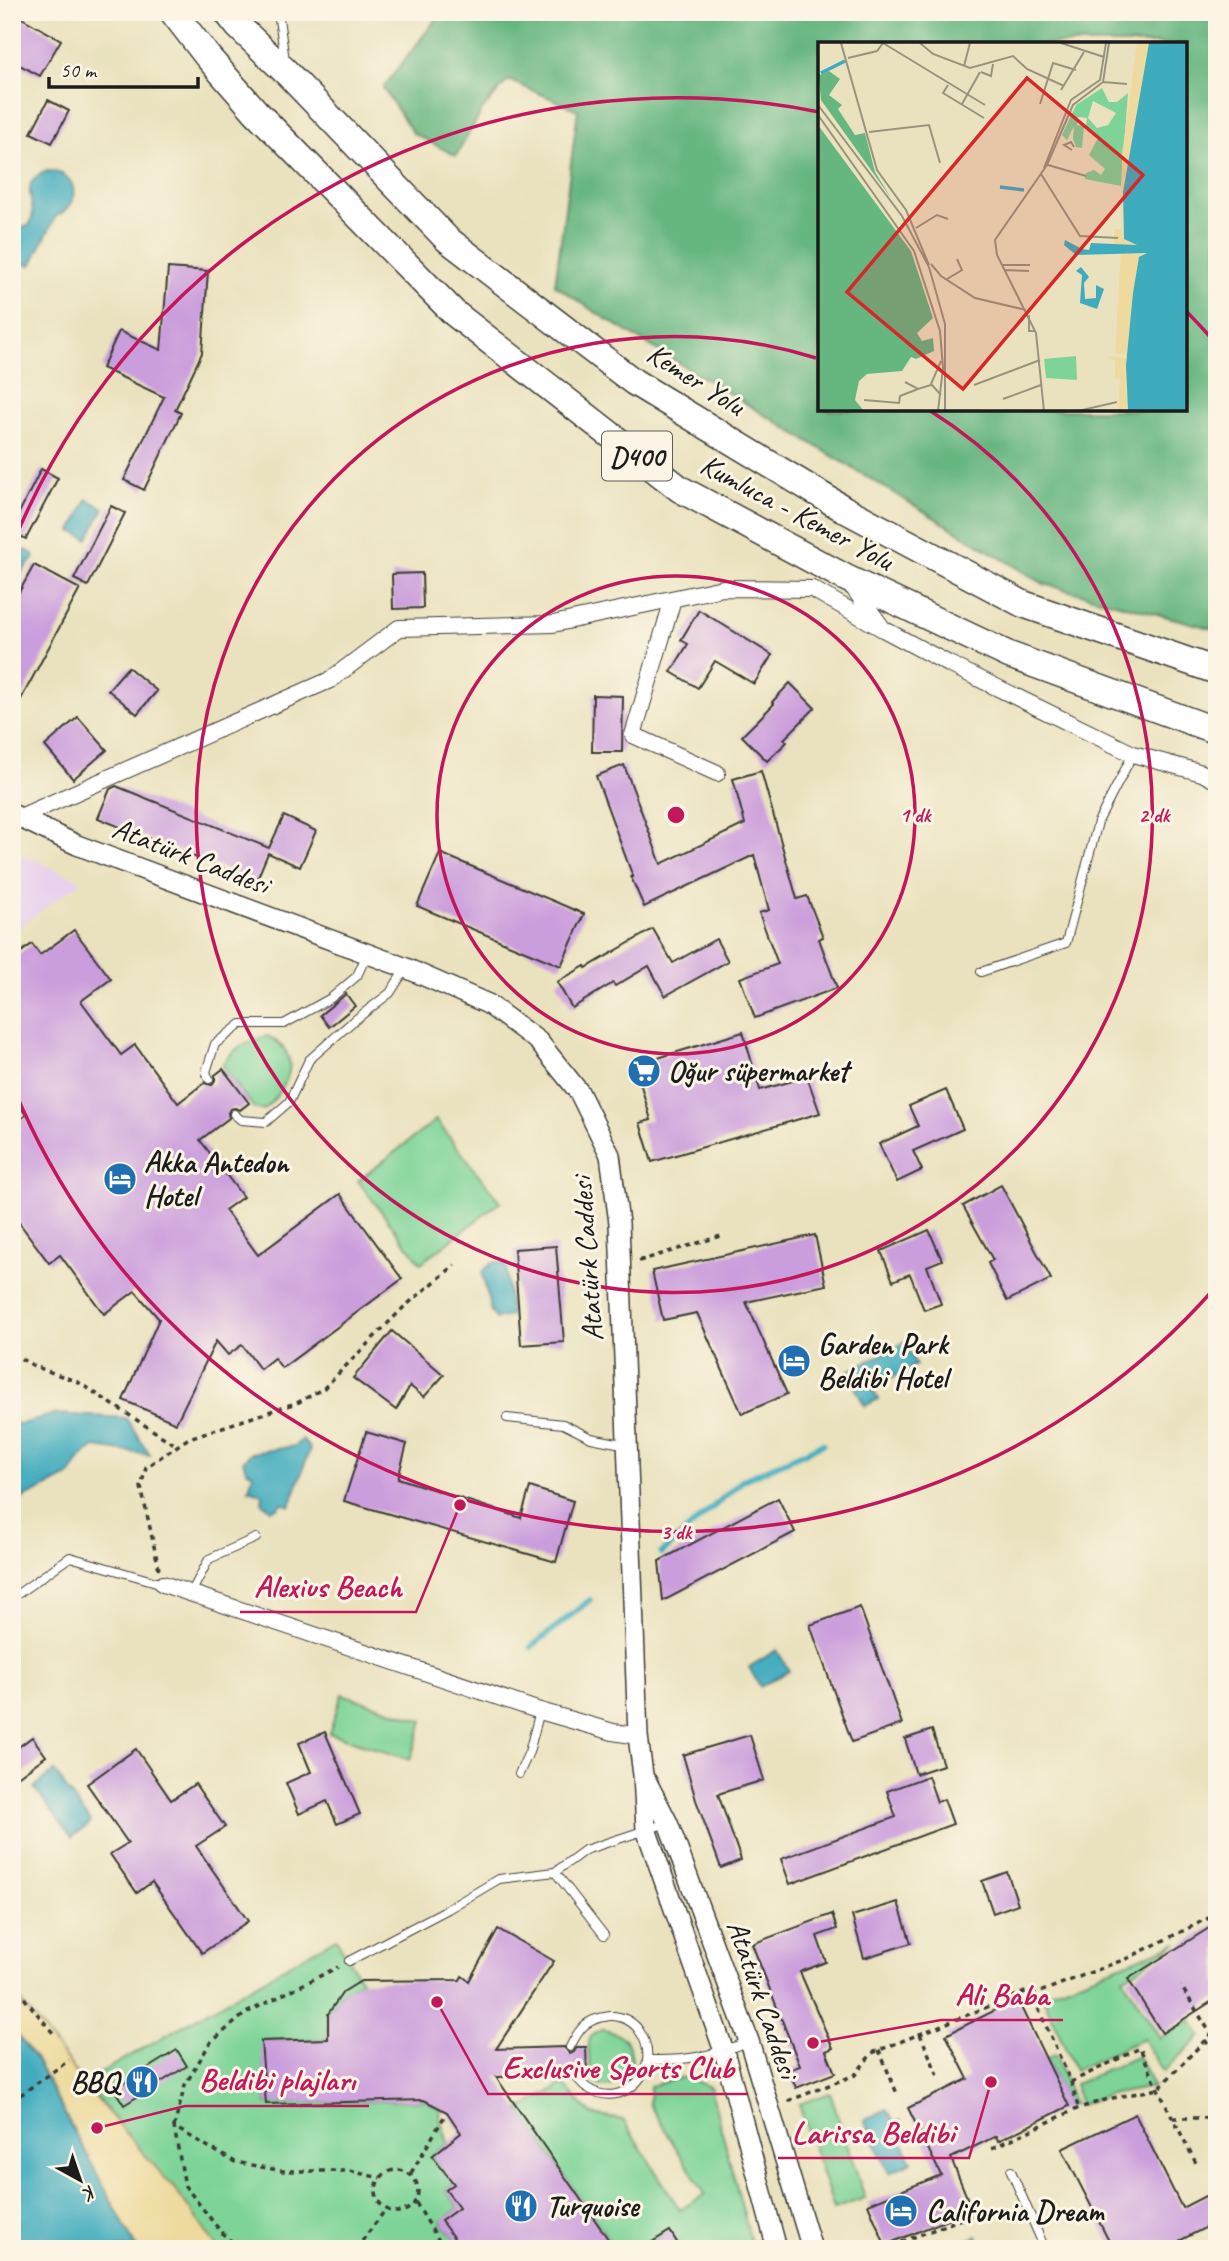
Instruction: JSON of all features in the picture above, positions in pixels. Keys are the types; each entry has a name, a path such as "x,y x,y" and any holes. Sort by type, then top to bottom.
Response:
{"highway":[{"name":"Kumluca - Kemer Yolu","path":"173,12 256,112 454,313 680,489 846,578 1009,655 1217,731"},
{"name":"Kemer Yolu","path":"228,12 238,26 447,239 634,382 845,509 1023,604 1217,671"}],"street":[{"path":"846,578 883,629"},
{"path":"16,815 330,680 399,628 553,624 723,588 812,590 949,664 1133,754 1202,773 1217,781"},
{"path":"673,598 633,735 717,772"},
{"name":"Atatürk Caddesi","path":"16,815 77,845 406,968 488,1004 538,1041 579,1093 610,1155 619,1223 638,1736 646,1829 724,2051 777,2249"},
{"path":"163,1584 540,1711 613,1732 638,1736"},
{"name":"Atatürk Caddesi","path":"643,1775 668,1823 749,2041 812,2249"}],"lane":[{"path":"278,12 287,73"},
{"path":"981,972 1066,943 1098,822 1133,754"},
{"path":"209,1079 206,1072 215,1044 241,1024 284,1024 331,998 357,976 366,954"},
{"path":"234,1114 241,1120 266,1122 289,1102 309,1060 390,993 406,968"},
{"path":"507,1419 564,1424 591,1438 627,1445"},
{"path":"191,1593 209,1559 256,1538"},
{"path":"12,1598 70,1557 163,1584"},
{"path":"519,1774 529,1752 540,1711"},
{"path":"349,1961 499,1879 555,1872 586,1850 668,1823"},
{"path":"555,1872 604,1935"},
{"path":"570,2047 579,2029 596,2018 616,2016 634,2024 646,2040 649,2060 644,2074 635,2085 620,2093 603,2094 587,2088 575,2075"},
{"path":"649,2060 678,2061 724,2051 749,2041"},
{"path":"1011,2171 1045,2249"}],"path":[{"path":"621,1266 721,1236"},
{"path":"163,1584 141,1487 146,1467 189,1438 299,1402 324,1388 404,1307 455,1265"},
{"path":"12,1354 34,1366 78,1382 177,1446"},
{"path":"1032,1994 1128,1958 1217,1914"},
{"path":"238,2248 221,2232 185,2186 174,2127 184,2085 210,2043 246,2013 349,1961"},
{"path":"992,2148 1079,2108 1158,2089 1211,2034 1181,1986"},
{"path":"786,2101 855,2075 872,2053 1030,1990 1071,2082 1079,2108"},
{"path":"18,1996 20,1993 53,2033"},
{"path":"920,2034 939,2078"},
{"path":"1205,2040 1217,2059"},
{"path":"1071,2082 1140,2048 1198,2166"},
{"path":"879,2050 898,2096"},
{"path":"12,2101 69,2060"},
{"path":"411,2174 447,2112"},
{"path":"1173,2118 1210,2118"},
{"path":"174,2127 235,2162 284,2171 349,2171 380,2178"},
{"path":"400,2169 411,2174 419,2187 415,2202 402,2212 386,2209 378,2201 376,2189 380,2178 389,2171 400,2169"},
{"path":"415,2202 444,2249"},
{"path":"883,2249 995,2206"},
{"path":"356,2249 386,2209"}],"shaded area":[{"path":"12,850 82,881 12,932"}],"green space":[{"path":"438,12 1217,12 1217,630 1044,584 598,314 555,285 578,110 508,80 483,109 456,156 413,133 383,88 437,18"},
{"path":"268,1036 286,1053 289,1072 280,1092 264,1110 254,1108 222,1065 242,1046"},
{"path":"436,1120 500,1202 421,1263 358,1181"},
{"path":"342,1694 423,1721 410,1760 329,1733"},
{"path":"336,1938 361,1981 343,1992 328,2014 328,2039 262,2041 266,2104 424,2100 441,2109 440,2118 448,2143 432,2156 444,2171 465,2175 446,2190 459,2208 441,2222 462,2249 218,2249 179,2194 84,2082"},
{"path":"1178,1943 1123,1978 1160,2038 1191,2020 1201,2036 1163,2072 1143,2039 1075,2070 1042,1995"},
{"path":"601,2030 617,2034 627,2042 632,2062 632,2070 624,2077 617,2083 603,2087 594,2079 589,2051 591,2037"},
{"path":"1055,2055 1074,2104 1069,2106 1046,2059"},
{"path":"1138,2056 1153,2087 1109,2095 1080,2105 1075,2084"},
{"path":"684,2077 710,2087 753,2249 681,2249 670,2231 641,2249 615,2249 519,2110 563,2084 592,2115 623,2120 680,2210 705,2194 649,2104 650,2086"},
{"path":"830,2093 865,2198 834,2209 799,2104"}],"sand":[{"path":"12,1990 101,2104 179,2194 218,2249 137,2249 35,2058 12,2029"}],"water":[{"path":"47,171 65,176 71,182 73,196 65,211 56,216 31,265 21,263 12,256 12,235 21,227 29,226 33,210 30,188 37,176"},
{"path":"87,499 104,508 88,539 72,531"},
{"path":"26,550 33,554 34,558 12,583 12,556"},
{"path":"493,1262 506,1262 510,1316 496,1319 491,1312 482,1272"},
{"path":"905,1342 916,1365 872,1388 878,1399 865,1406 847,1372"},
{"path":"55,1414 126,1418 150,1455 95,1447 81,1457 69,1476 15,1502 12,1499 12,1423 21,1424"},
{"path":"302,1439 310,1449 290,1506 282,1503 271,1510 262,1502 263,1494 249,1489 253,1474 246,1470 243,1461 251,1453 295,1446"},
{"path":"777,1650 789,1671 760,1687 749,1667"},
{"path":"54,1771 91,1823 72,1837 34,1788"},
{"path":"12,2029 35,2058 137,2249 12,2249"},
{"path":"887,2109 894,2123 900,2120 904,2127 897,2131 912,2162 889,2173 864,2120"},
{"path":"977,2236 982,2249 946,2249"}],"building":[{"path":"18,16 61,40 40,76 12,61 12,27"},
{"path":"48,100 69,111 52,143 31,133"},
{"path":"168,268 208,271 202,353 175,410 181,413 144,490 124,480 164,397 102,368 119,331 161,350"},
{"path":"41,469 58,478 26,539 12,532 12,527"},
{"path":"111,506 125,513 88,586 74,579"},
{"path":"34,565 80,589 12,716 12,605"},
{"path":"422,573 423,608 393,609 392,574"},
{"path":"699,610 772,655 754,684 715,661 698,688 671,672 688,644 681,640"},
{"path":"128,667 157,691 137,714 108,690"},
{"path":"790,683 815,708 784,739 787,742 767,761 742,736 774,704 772,702"},
{"path":"593,695 623,696 622,752 592,752"},
{"path":"78,717 107,750 73,779 45,746"},
{"path":"624,765 661,864 745,824 733,779 761,771 797,899 807,896 823,937 819,939 837,988 755,1018 740,978 778,964 759,913 769,910 754,855 644,907 596,776"},
{"path":"116,786 269,848 284,816 316,831 300,867 268,853 256,882 98,818 110,789"},
{"path":"440,853 584,914 561,966 417,906"},
{"path":"653,929 673,963 716,939 728,961 665,996 649,966 615,986 613,983 572,1008 557,982"},
{"name":"Akka Antedon Hotel","path":"74,930 111,979 81,1001 121,1055 135,1045 178,1103 204,1083 212,1085 215,1075 223,1069 249,1103 240,1110 230,1109 229,1118 200,1140 243,1197 225,1210 258,1255 340,1194 402,1279 282,1368 274,1358 260,1369 242,1345 228,1355 216,1341 176,1423 123,1400 159,1319 135,1291 104,1314 60,1255 49,1263 12,1213 12,1125 26,1115 12,1095 12,959 32,944 40,955"},
{"path":"346,994 355,1006 329,1027 320,1015"},
{"path":"743,1032 760,1090 807,1077 820,1113 652,1162 640,1123 651,1120 635,1065"},
{"path":"946,1090 963,1129 913,1151 922,1170 897,1182 879,1144 918,1126 909,1106"},
{"path":"1001,1185 1051,1279 1007,1301 988,1263 993,1260 963,1206"},
{"path":"929,1230 942,1260 927,1266 941,1304 924,1310 910,1274 893,1281 881,1251"},
{"path":"815,1235 826,1285 746,1302 787,1394 742,1414 697,1313 663,1320 652,1271"},
{"path":"556,1246 564,1342 521,1345 514,1249"},
{"path":"392,1331 444,1375 424,1397 410,1386 396,1410 353,1378"},
{"path":"366,1432 407,1444 398,1478 521,1518 530,1487 573,1501 556,1562 344,1501"},
{"path":"778,1498 795,1532 663,1601 659,1561"},
{"path":"860,1607 902,1724 852,1742 810,1625"},
{"path":"932,1730 943,1765 916,1774 905,1739"},
{"path":"325,1732 360,1814 337,1824 327,1801 299,1814 286,1783 311,1772 299,1743"},
{"path":"750,1735 764,1780 718,1794 741,1860 721,1868 683,1755"},
{"path":"32,1737 46,1756 12,1781 12,1752"},
{"path":"136,1749 171,1800 195,1784 225,1827 196,1846 248,1921 202,1953 152,1882 137,1893 110,1854 128,1843 87,1784"},
{"path":"928,1776 937,1802 944,1799 953,1824 790,1884 781,1859 896,1817 887,1791"},
{"path":"1007,1872 1018,1904 993,1913 982,1881"},
{"path":"898,1902 911,1943 864,1958 852,1916"},
{"path":"832,1914 837,1929 817,1936 826,1962 800,1972 833,2048 826,2051 835,2073 796,2088 789,2070 800,2066 752,1944"},
{"path":"1217,1923 1217,1998 1162,2033 1128,1979"},
{"path":"498,1929 554,1961 496,2049 564,2047 570,2054 577,2047 586,2047 587,2075 575,2068 569,2076 496,2077 615,2249 462,2249 441,2221 459,2208 446,2190 454,2184 432,2156 461,2133 447,2112 424,2100 266,2104 261,2041 328,2039 328,2014 343,1992 361,1981 460,1980 462,1976 469,1981"},
{"path":"1017,1999 1069,2106 998,2141 996,2136 951,2158 972,2210 885,2245 868,2204 941,2175 908,2108 968,2079 946,2035"},
{"path":"177,2050 187,2066 124,2105 114,2089"},
{"path":"1135,2114 1182,2208 1217,2190 1217,2222 1163,2249 1113,2249 1062,2149"},
{"path":"670,2231 681,2249 641,2249"}],"waterway":[{"path":"661,1554 743,1480 823,1444"},
{"path":"531,1647 590,1600"}],"place":[{"name":"Oğur süpermarket","path":"644,1071"},
{"name":"Akka Antedon Hotel","path":"120,1179"},
{"name":"Garden Park Beldibi Hotel","path":"794,1361"},
{"name":"Alexius Beach","path":"460,1505"},
{"name":"Exclusive Sports Club","path":"437,2002"},
{"name":"Ali Baba","path":"813,2043"},
{"name":"BBQ","path":"142,2082"},
{"name":"Larissa Beldibi","path":"991,2082"},
{"name":"Beldibi plajları","path":"97,2128"},
{"name":"Turquoise","path":"521,2206"},
{"name":"California Dream","path":"901,2211"}]}
